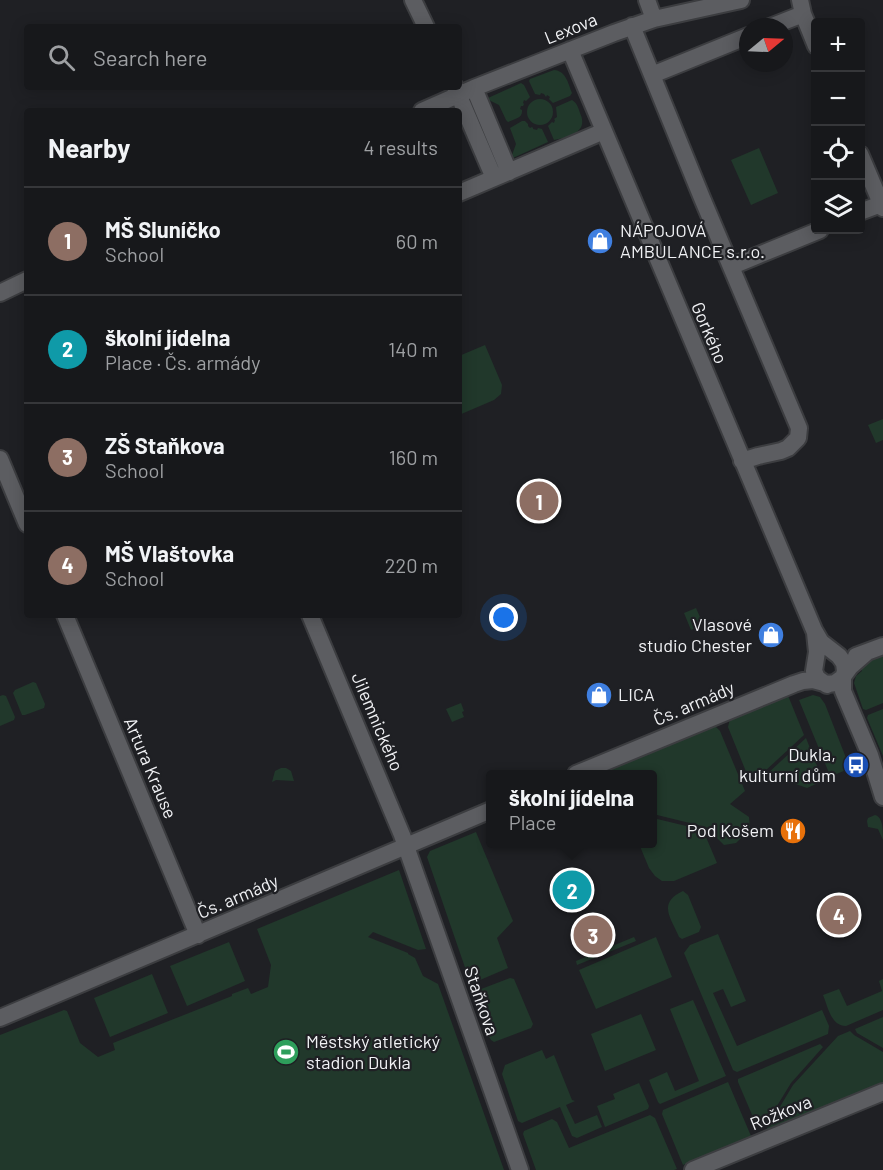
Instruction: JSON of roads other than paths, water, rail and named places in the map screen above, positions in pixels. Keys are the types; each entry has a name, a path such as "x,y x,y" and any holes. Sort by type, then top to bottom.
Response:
{"street":[{"path":"413,0 425,24"},
{"path":"647,0 654,19"},
{"name":"Lexova","path":"428,108 463,90 632,26 741,0"},
{"path":"784,18 801,7 811,33"},
{"path":"632,26 799,428 798,438 788,448 742,461"},
{"path":"652,75 739,40"},
{"name":"Gorkého","path":"570,50 814,630 820,642 839,656 844,663 845,697 870,755 883,798"},
{"path":"463,90 502,175"},
{"path":"462,192 604,131"},
{"path":"865,164 882,206 865,211"},
{"path":"732,266 811,234"},
{"path":"0,293 24,281"},
{"path":"0,459 24,517"},
{"name":"Artura Krause","path":"66,618 198,935"},
{"name":"Jilemnického","path":"311,618 406,845"},
{"name":"Gorkého","path":"814,630 817,645 815,675 838,696 847,730 860,759 883,798"},
{"name":"Čs. armády","path":"794,684 807,674 817,659 824,654 853,657 883,646"},
{"name":"Čs. armády","path":"586,770 794,684 813,680 835,683 866,653"},
{"name":"Čs. armády","path":"0,1018 486,812"},
{"name":"Staňkova","path":"406,845 520,1170"},
{"name":"Rožkova","path":"700,1169 883,1092"}],"place":[{"name":"NÁPOJOVÁ AMBULANCE s.r.o.","path":"600,241"},
{"name":"MŠ Sluníčko","path":"539,501"},
{"name":"Vlasové studio Chester","path":"771,635"},
{"name":"LICA","path":"599,695"},
{"name":"Dukla, kulturní dům","path":"856,765"},
{"name":"Pod Košem","path":"793,831"},
{"name":"školní jídelna","path":"572,890"},
{"name":"MŠ Vlaštovka","path":"839,915"},
{"name":"ZŠ Staňkova","path":"593,935"},
{"name":"Městský atletický stadion Dukla","path":"286,1052"}]}
